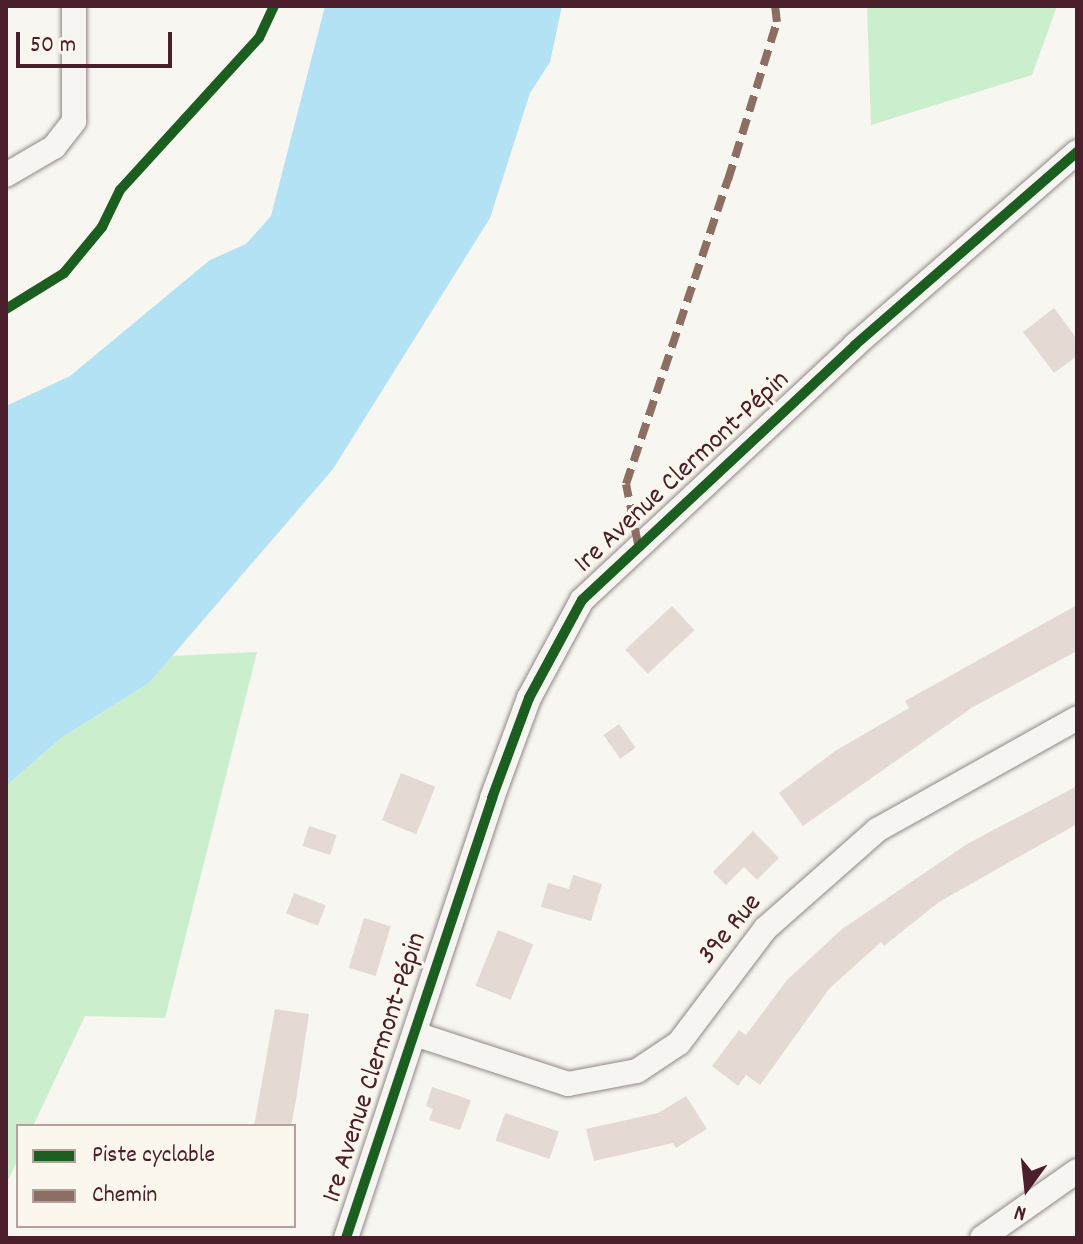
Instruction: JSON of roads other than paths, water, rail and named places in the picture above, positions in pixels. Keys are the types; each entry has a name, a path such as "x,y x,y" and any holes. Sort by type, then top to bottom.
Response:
{"street":[{"path":"6,175 54,147 74,121 74,6"},
{"name":"1re Avenue Clermont-Pépin","path":"346,1238 415,1034 454,905 529,698 582,600 855,345 1077,152"},
{"name":"39e Rue","path":"415,1034 568,1084 637,1071 679,1043 766,928 877,830 1077,718"},
{"path":"982,1238 1077,1171"}],"water":[{"path":"325,6 562,6 550,62 530,93 490,218 333,469 149,683 61,738 6,786 6,406 70,376 210,260 246,244 271,216"}]}
